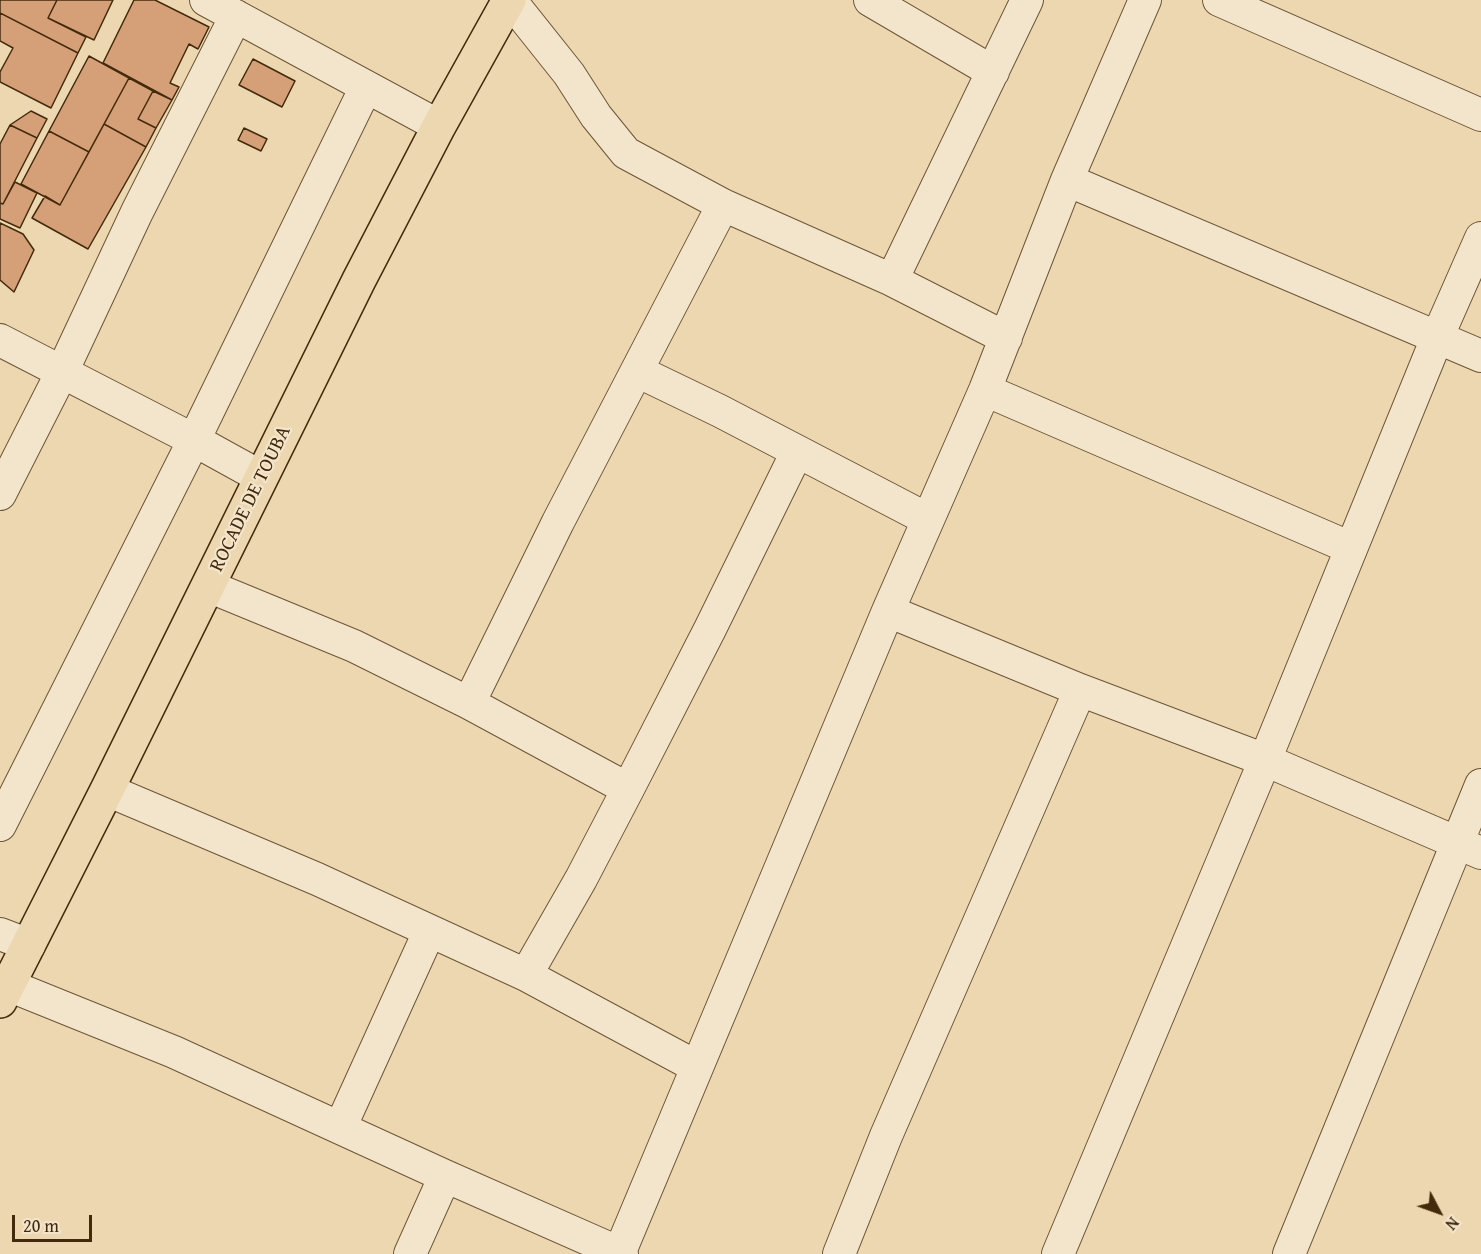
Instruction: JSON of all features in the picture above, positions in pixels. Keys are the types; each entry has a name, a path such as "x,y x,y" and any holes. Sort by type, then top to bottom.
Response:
{"main road":[{"name":"ROCADE DE TOUBA","path":"4,993 14,939 107,790 359,280 439,126 509,0"}],"street":[{"path":"206,0 439,126"},
{"path":"509,0 569,74 596,116 626,153 723,205 892,280 1006,338"},
{"path":"870,0 993,72"},
{"path":"892,280 1027,0"},
{"path":"4,993 174,1052 620,1254 888,611 985,390 1067,180 1145,0"},
{"path":"1219,0 1481,115"},
{"path":"0,494 62,372 137,212 236,16"},
{"path":"0,825 194,440 366,87"},
{"path":"1067,180 1481,356"},
{"path":"469,703 558,522 723,205"},
{"path":"1058,1254 1265,760 1437,338 1481,238"},
{"path":"0,340 261,477"},
{"path":"637,371 720,411 927,519"},
{"path":"985,390 1351,548"},
{"path":"526,975 581,879 628,789 797,452"},
{"path":"207,586 354,646 469,703 628,789"},
{"path":"888,611 1080,690 1265,760 1469,848"},
{"path":"839,1254 895,1115 1080,690"},
{"path":"1289,1254 1469,848 1481,786"},
{"path":"107,790 317,879 526,975 697,1067"},
{"path":"340,1128 429,932"},
{"path":"410,1254 445,1176"}],"building":[{"path":"0,0 57,0 48,18 86,37 78,53 0,13"},
{"path":"57,0 113,0 94,40 48,18"},
{"path":"134,0 155,0 209,27 198,49 189,44 170,83 179,87 172,100 103,63"},
{"path":"0,13 78,53 51,108 0,82 0,72 13,48 0,41"},
{"path":"89,56 129,78 89,152 49,131"},
{"path":"253,59 295,81 282,107 239,85"},
{"path":"129,78 153,91 138,119 156,128 146,147 104,124"},
{"path":"153,91 172,100 156,128 138,119"},
{"path":"31,111 47,119 37,138 10,125"},
{"path":"104,124 146,147 88,249 32,218 45,196 60,205"},
{"path":"10,125 37,138 3,204 0,203 0,144"},
{"path":"244,128 267,139 261,151 238,140"},
{"path":"49,131 89,152 60,205 21,184"},
{"path":"15,182 37,193 20,228 0,219 0,203 3,204"},
{"path":"0,223 23,234 34,250 14,292 0,280"}]}
